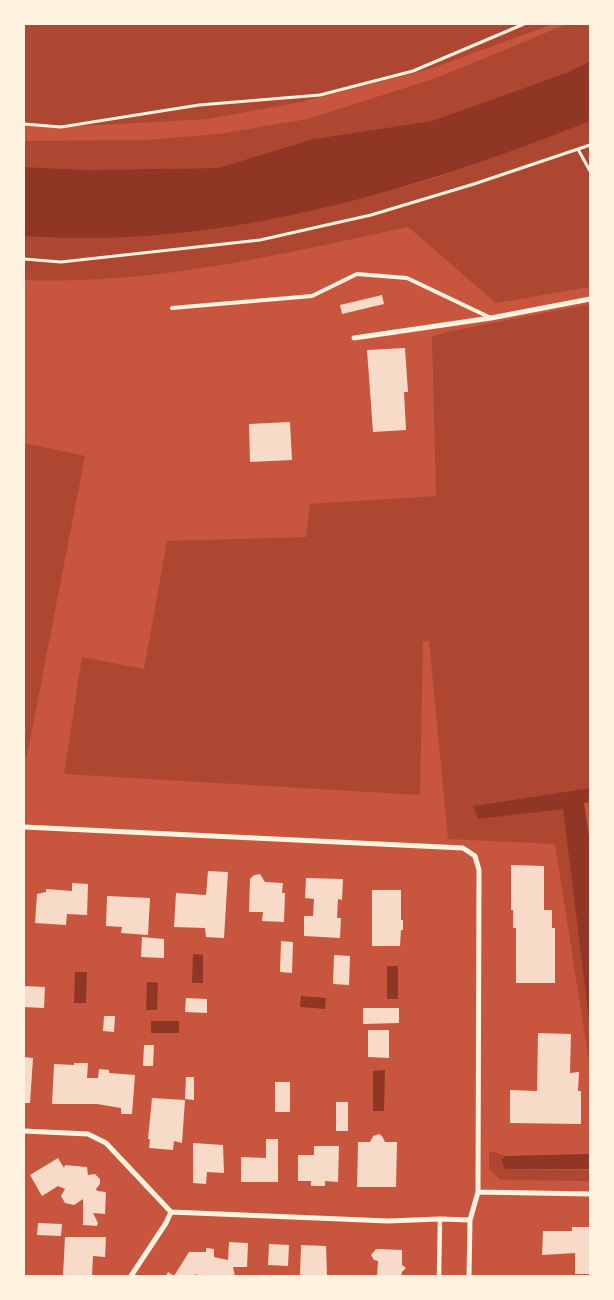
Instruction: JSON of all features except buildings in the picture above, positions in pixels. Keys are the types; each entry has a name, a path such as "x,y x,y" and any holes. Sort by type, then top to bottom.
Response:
{"street":[{"path":"354,338 491,318 590,299"},
{"path":"24,827 463,848 476,856 479,870 478,1192 470,1220 469,1276"},
{"path":"24,1130 88,1134 106,1143 171,1212 388,1221 470,1220"},
{"path":"478,1192 590,1194"},
{"path":"131,1276 166,1223 171,1212"},
{"path":"439,1276 440,1219"}],"lane":[{"path":"172,308 312,296 357,274 407,278 491,318"}],"path":[{"path":"24,124 61,127 199,105 320,95 413,71 524,24"},
{"path":"24,259 61,262 260,240 380,212 579,151 590,145"},
{"path":"579,151 590,171"}],"shaded area":[{"path":"24,24 553,24 430,69 301,102 208,119 83,126 24,124"},
{"path":"567,24 590,24 590,61 566,73 432,121 313,139 218,168 87,170 24,167 24,141 145,140 219,134 308,119 439,77"},
{"path":"590,61 590,121 453,171 384,192 313,210 242,224 170,234 97,238 24,236 24,167 87,170 218,168 313,139 432,121 566,73"},
{"path":"590,121 590,287 496,303 408,227 265,257 170,273 121,278 24,280 24,236 48,238 282,216 363,198 435,178"},
{"path":"590,304 590,788 473,806 478,819 563,808 590,1028 590,1068 555,844 448,839 429,640 423,642 420,795 64,774 82,657 144,669 167,541 306,537 310,504 436,496 432,337 446,332"},
{"path":"24,443 85,456 27,756 24,756"},
{"path":"590,788 590,802 584,803 590,843 590,1028 563,809 478,819 473,806"},
{"path":"193,954 203,955 203,983 192,983"},
{"path":"387,966 398,966 398,999 387,999"},
{"path":"75,972 87,972 86,1003 74,1003"},
{"path":"147,982 158,983 157,1010 146,1010"},
{"path":"301,996 326,998 325,1009 300,1007"},
{"path":"151,1021 179,1021 179,1033 151,1033"},
{"path":"385,1070 384,1111 373,1111 373,1071"},
{"path":"489,1151 506,1156 501,1160 505,1169 590,1170 590,1181 501,1180 489,1169"},
{"path":"590,1154 590,1169 505,1169 501,1160 506,1156"}]}
